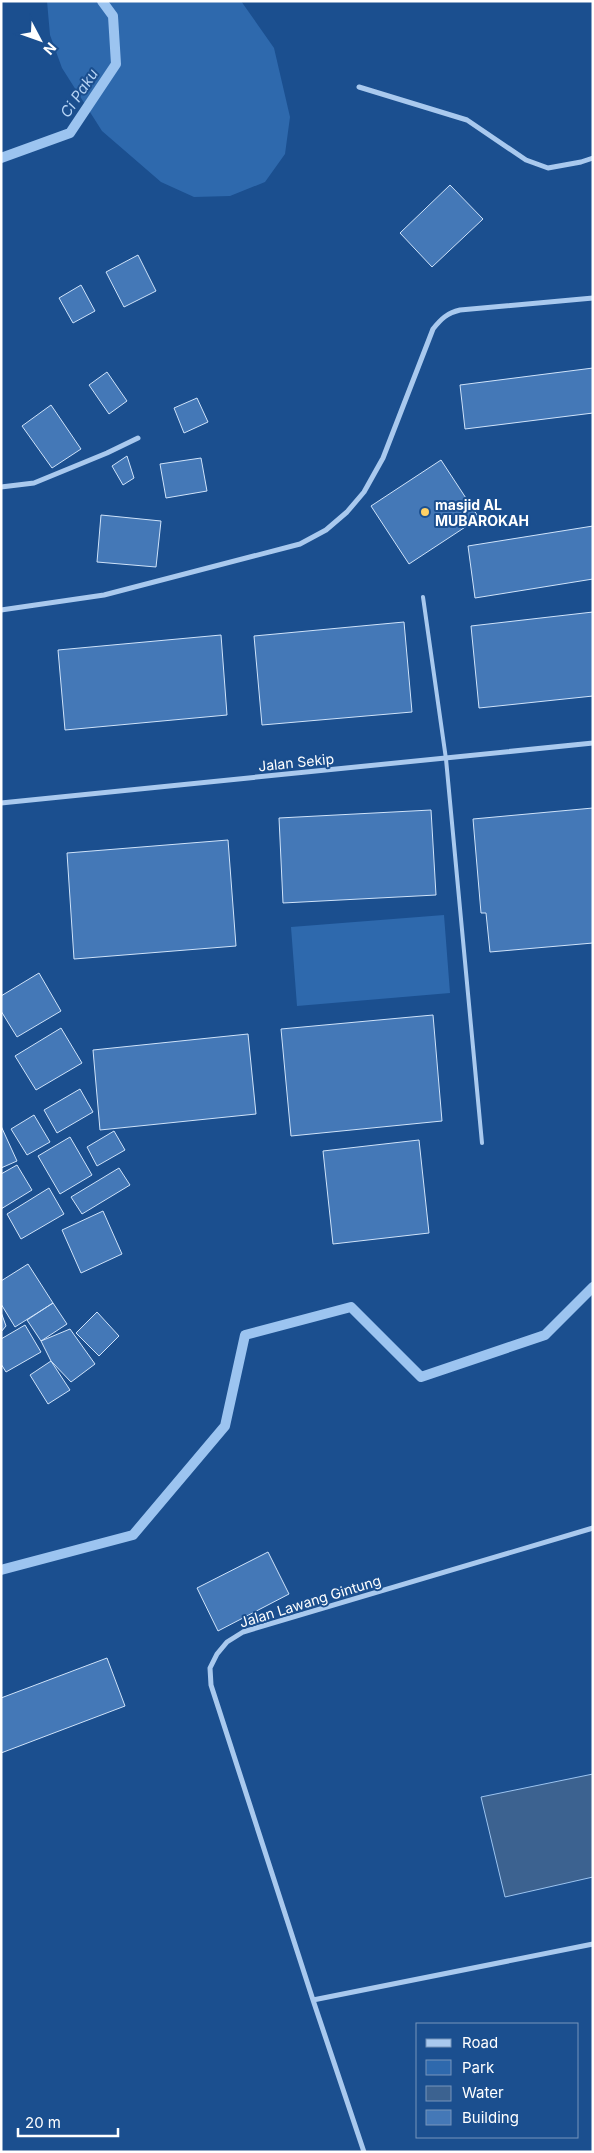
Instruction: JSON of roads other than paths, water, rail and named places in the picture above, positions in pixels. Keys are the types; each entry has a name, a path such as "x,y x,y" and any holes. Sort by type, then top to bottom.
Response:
{"street":[{"path":"359,87 467,120 526,160 548,168 593,158"},
{"path":"1,610 104,595 300,544 326,530 347,512 364,492 383,458 433,329 441,319 450,312 460,310 593,298"},
{"path":"1,486 34,483 107,454 138,438"},
{"name":"Jalan Sekip","path":"1,803 593,743"},
{"name":"Jalan Lawang Gintung","path":"364,2152 312,2000 211,1685 210,1668 227,1642 243,1632 593,1528"},
{"path":"312,2000 593,1944"}],"lane":[{"path":"423,597 446,758 482,1143"}],"water":[{"path":"593,1774 593,1877 505,1897 481,1797"}],"waterway":[{"name":"Ci Paku","path":"1,158 70,133 116,64 113,16 102,1"},
{"path":"1,1570 133,1535 225,1426 245,1335 351,1307 421,1377 545,1335 593,1287"}],"place":[{"name":"masjid AL MUBAROKAH","path":"425,512"}]}
